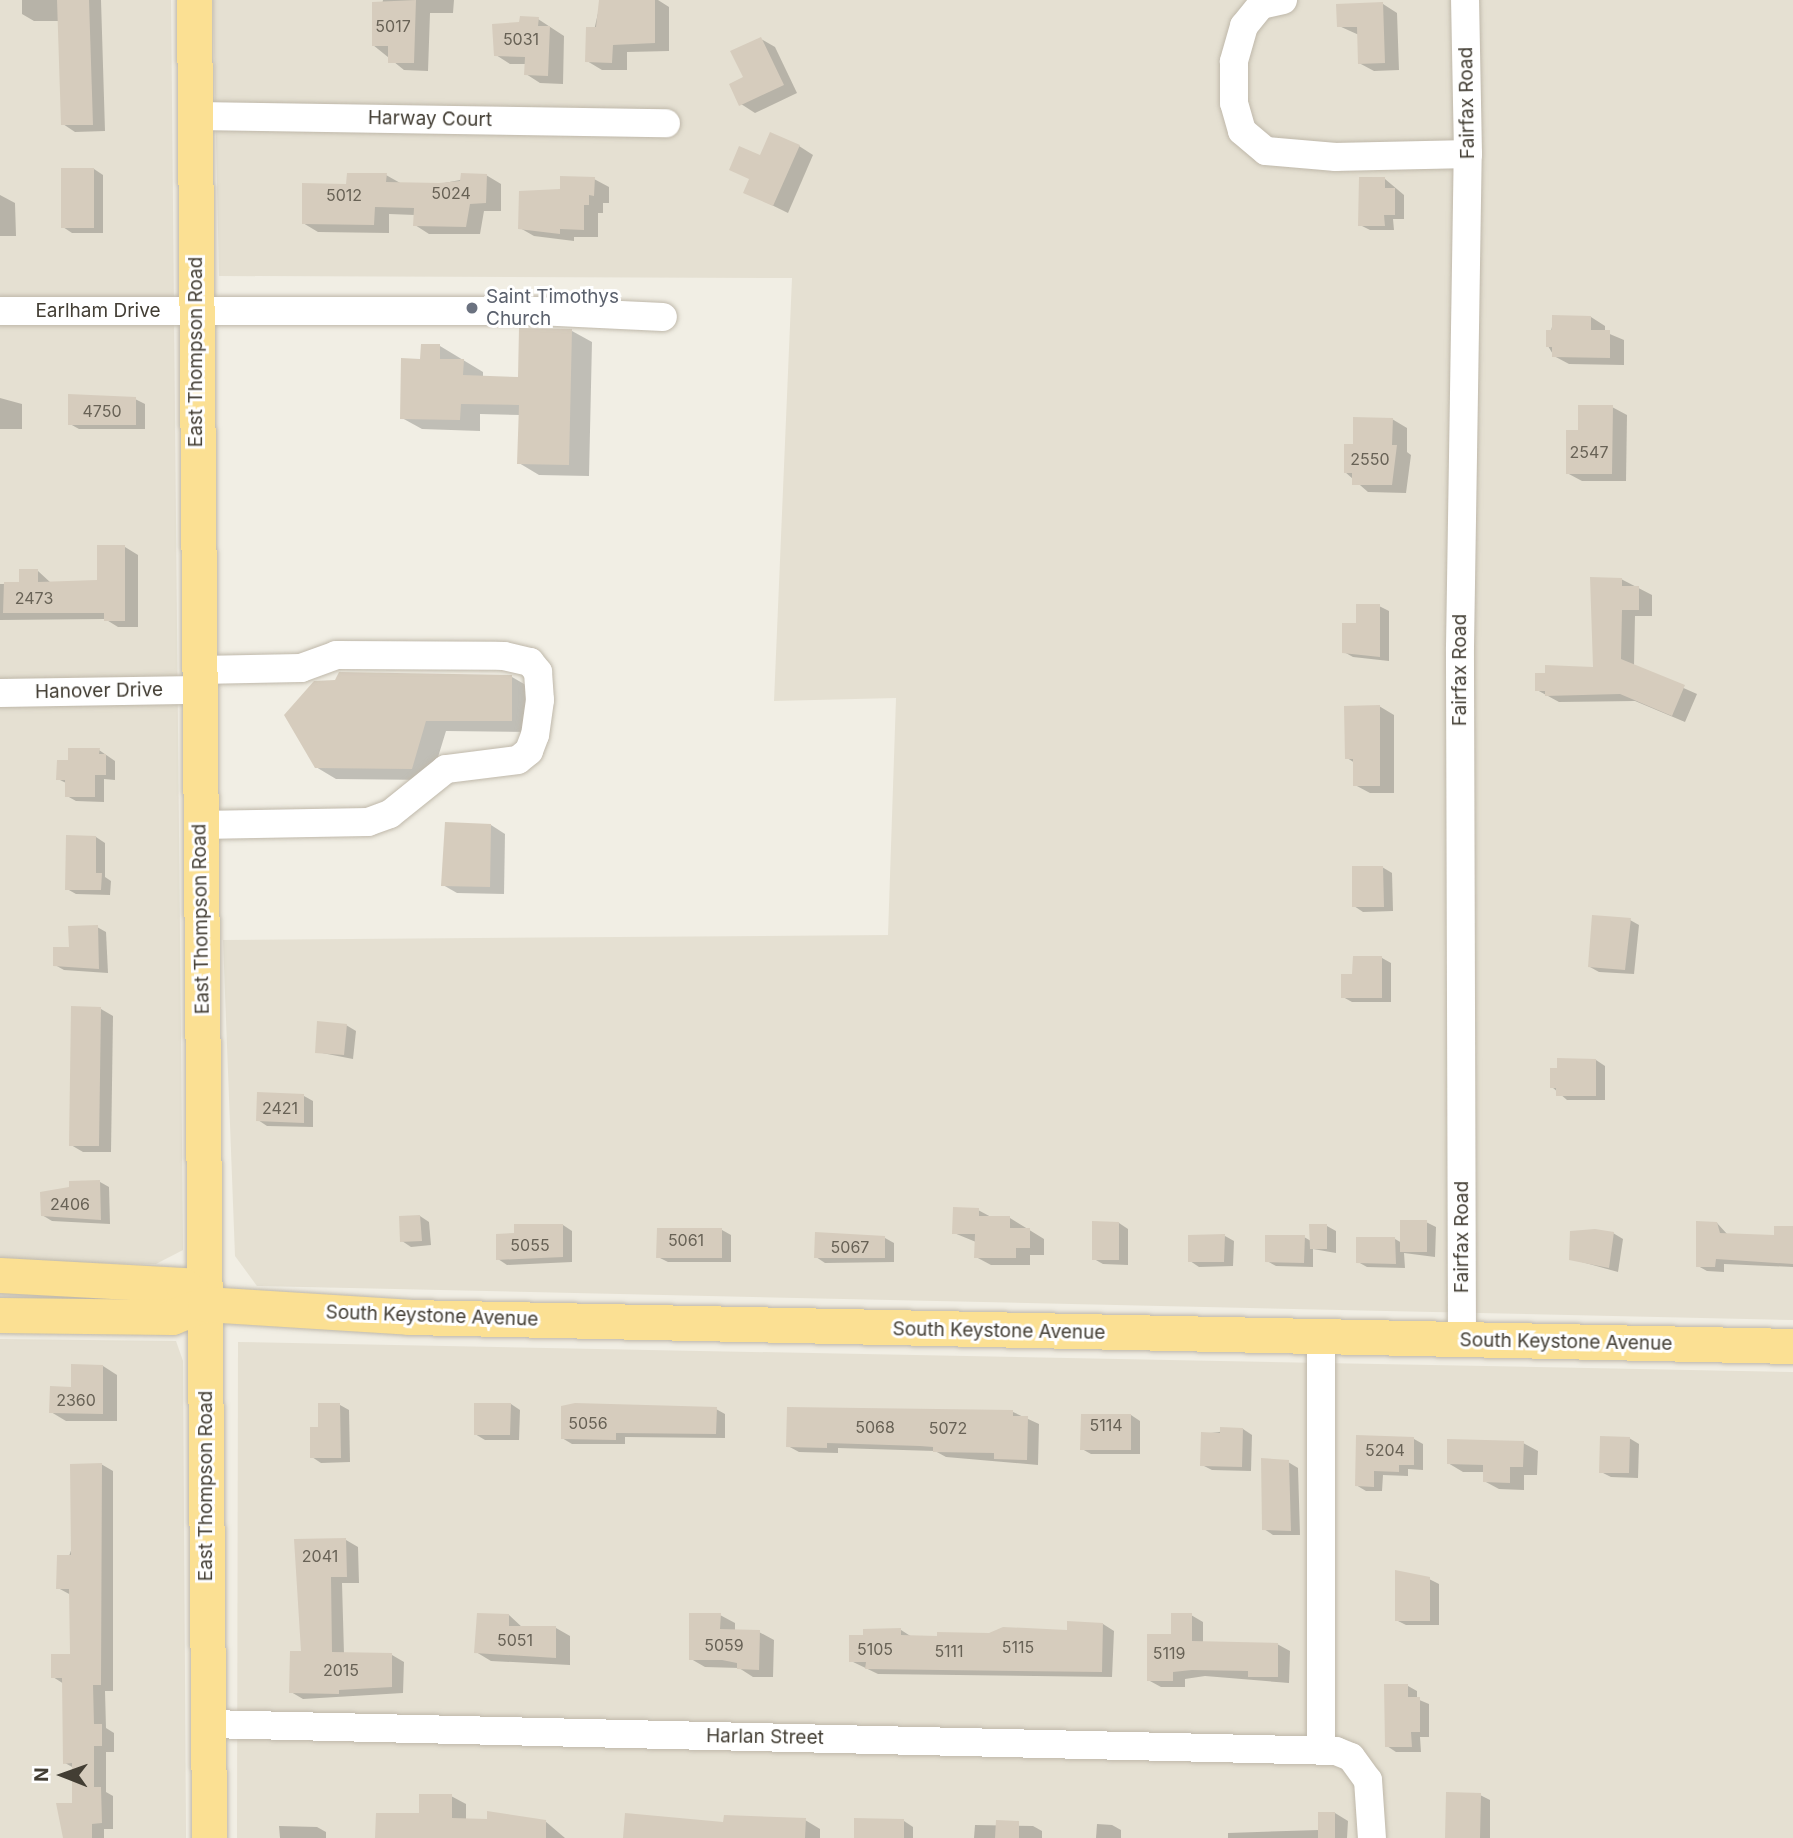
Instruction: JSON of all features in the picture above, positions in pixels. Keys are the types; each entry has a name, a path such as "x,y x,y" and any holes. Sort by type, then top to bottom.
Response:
{"main road":[{"name":"East Thompson Road","path":"194,0 209,1838"},
{"path":"0,1275 183,1285 205,1304"},
{"name":"South Keystone Avenue","path":"0,1315 172,1317 205,1304 409,1317 1793,1346"}],"street":[{"path":"1283,0 1261,5 1244,26 1234,62 1234,103 1242,131 1266,151 1336,157 1468,154"},
{"name":"Fairfax Road","path":"1462,1340 1460,647 1468,154 1465,0"},
{"name":"Harway Court","path":"195,116 666,123"},
{"name":"Earlham Drive","path":"0,311 537,312 663,317"},
{"name":"Hanover Drive","path":"0,693 199,680 301,668 336,655 504,656 530,662 538,672 540,700 529,751 518,760 446,769 390,814 368,822 200,825"},
{"path":"1321,1337 1321,1750 1351,1757 1368,1780 1372,1838"},
{"name":"Harlan Street","path":"208,1724 1321,1750"}],"shaded area":[{"path":"0,0 171,0 183,1250 156,1264 0,1262"},
{"path":"213,0 1793,0 1793,1320 257,1286 235,1256 223,940 888,935 896,698 774,701 792,278 219,276"},
{"path":"0,1339 176,1341 183,1361 186,1838 0,1838"},
{"path":"238,1342 1793,1372 1793,1838 237,1838"}],"building":[{"path":"57,0 89,0 93,125 61,125"},
{"path":"416,0 414,63 388,63 388,46 372,46 372,2"},
{"path":"599,0 655,0 655,43 613,45 612,63 585,62 586,27 596,27"},
{"path":"1383,2 1385,63 1358,64 1357,27 1337,27 1336,4"},
{"path":"520,16 539,17 538,26 550,26 548,76 524,75 525,57 494,56 492,24 519,22"},
{"path":"761,37 784,85 739,106 729,84 743,77 730,51"},
{"path":"770,132 800,145 773,206 743,193 749,179 729,170 739,146 760,155"},
{"path":"61,168 94,168 94,228 61,228"},
{"path":"347,173 387,173 386,182 439,183 460,181 461,173 487,174 486,203 470,204 466,227 413,226 414,208 375,207 374,225 302,224 302,183 346,184"},
{"path":"560,176 595,177 594,196 589,195 589,205 584,205 584,230 560,229 560,234 518,229 519,191 560,189"},
{"path":"1359,177 1385,177 1385,188 1395,188 1395,215 1384,215 1385,226 1358,226"},
{"path":"1552,315 1591,316 1591,330 1610,330 1610,358 1552,357 1552,347 1546,347 1546,330 1552,330"},
{"path":"519,328 572,329 569,465 517,464 519,405 461,404 460,420 400,419 401,358 420,359 421,344 440,344 440,359 464,359 463,375 518,377"},
{"path":"68,394 136,397 136,425 68,425"},
{"path":"1578,405 1613,405 1612,474 1566,474 1566,430 1578,430"},
{"path":"1353,417 1393,418 1392,445 1397,445 1392,485 1352,485 1352,473 1344,473 1344,444 1353,444"},
{"path":"97,545 125,545 125,621 104,621 104,613 3,613 4,582 19,582 19,569 38,569 38,582 97,580"},
{"path":"1590,577 1622,578 1622,586 1639,586 1639,610 1622,610 1621,659 1685,685 1672,716 1620,694 1545,696 1545,691 1535,691 1535,673 1545,673 1545,665 1593,667"},
{"path":"1356,604 1380,604 1380,657 1342,653 1342,623 1356,623"},
{"path":"339,672 512,675 512,721 426,721 412,769 315,768 284,715 314,681 335,680"},
{"path":"1380,705 1380,786 1353,786 1353,759 1345,759 1344,706"},
{"path":"68,748 100,748 99,754 106,754 106,775 95,775 95,797 65,797 65,780 56,780 57,760 68,760"},
{"path":"445,822 491,824 490,887 441,886"},
{"path":"66,835 96,836 96,873 102,873 101,890 65,890"},
{"path":"1352,866 1383,866 1384,907 1352,907"},
{"path":"1592,915 1631,918 1625,970 1588,967"},
{"path":"98,925 99,969 53,966 53,947 69,947 68,926"},
{"path":"1353,956 1382,956 1382,998 1341,998 1341,974 1352,974"},
{"path":"71,1006 101,1007 99,1146 69,1146"},
{"path":"317,1021 347,1024 344,1055 315,1053"},
{"path":"1557,1058 1596,1059 1596,1096 1556,1096 1556,1088 1550,1088 1550,1068 1557,1068"},
{"path":"257,1092 304,1094 304,1123 256,1121"},
{"path":"100,1180 101,1220 41,1216 40,1192 69,1187 69,1181"},
{"path":"953,1207 979,1208 979,1216 1010,1216 1010,1228 1030,1228 1030,1248 1016,1248 1016,1258 974,1258 975,1234 952,1234"},
{"path":"420,1215 422,1241 400,1242 399,1216"},
{"path":"1400,1220 1427,1220 1427,1252 1400,1252"},
{"path":"1092,1221 1119,1222 1119,1260 1092,1260"},
{"path":"1696,1221 1717,1222 1720,1233 1774,1235 1774,1226 1793,1226 1793,1264 1716,1259 1715,1267 1696,1267"},
{"path":"514,1224 563,1224 563,1257 496,1260 496,1234 514,1233"},
{"path":"1309,1224 1327,1224 1327,1249 1310,1249"},
{"path":"657,1228 722,1228 722,1258 656,1258"},
{"path":"1595,1229 1614,1232 1609,1268 1569,1260 1570,1231"},
{"path":"815,1232 885,1236 885,1258 814,1258"},
{"path":"1225,1234 1224,1262 1188,1262 1188,1235"},
{"path":"1265,1235 1305,1235 1304,1263 1265,1262"},
{"path":"1356,1237 1395,1237 1396,1264 1356,1263"},
{"path":"71,1364 103,1365 103,1414 49,1413 50,1386 71,1387"},
{"path":"318,1403 340,1403 341,1458 310,1458 310,1427 318,1427"},
{"path":"474,1403 511,1403 510,1435 474,1435"},
{"path":"575,1403 717,1407 716,1434 616,1433 616,1440 561,1439 561,1406"},
{"path":"787,1407 1013,1410 1013,1416 1028,1416 1027,1460 994,1459 994,1453 933,1452 933,1447 920,1446 827,1443 827,1448 786,1447"},
{"path":"1081,1414 1131,1414 1131,1450 1080,1450"},
{"path":"1220,1427 1243,1428 1242,1467 1200,1466 1201,1432 1220,1433"},
{"path":"1356,1435 1414,1437 1414,1465 1399,1465 1399,1472 1374,1471 1374,1487 1355,1486"},
{"path":"1600,1436 1630,1437 1629,1473 1599,1473"},
{"path":"1447,1439 1524,1441 1523,1467 1510,1467 1510,1483 1483,1482 1483,1465 1447,1464"},
{"path":"1261,1458 1289,1460 1291,1531 1262,1530"},
{"path":"102,1463 101,1685 93,1685 94,1724 102,1724 102,1746 94,1746 94,1787 101,1787 102,1823 92,1824 92,1838 63,1838 56,1803 72,1803 72,1763 63,1764 62,1678 51,1678 51,1654 70,1654 69,1589 56,1589 57,1555 71,1555 70,1464"},
{"path":"346,1538 347,1577 331,1577 332,1652 392,1653 392,1687 339,1690 339,1694 289,1693 290,1651 301,1651 294,1539"},
{"path":"1395,1570 1430,1577 1430,1621 1395,1621"},
{"path":"477,1613 509,1614 509,1626 556,1626 556,1658 474,1653"},
{"path":"689,1613 721,1613 720,1629 760,1630 759,1670 737,1669 737,1663 722,1660 689,1660"},
{"path":"1171,1613 1192,1613 1192,1641 1278,1643 1278,1677 1248,1677 1248,1671 1192,1670 1173,1672 1173,1681 1147,1681 1147,1634 1171,1634"},
{"path":"1067,1621 1103,1623 1102,1672 865,1669 866,1662 849,1662 849,1635 863,1635 863,1629 901,1628 901,1635 937,1636 937,1632 989,1633 1003,1627 1067,1630"},
{"path":"1384,1684 1408,1684 1408,1697 1420,1697 1420,1732 1411,1732 1412,1747 1385,1747"},
{"path":"1446,1792 1481,1793 1480,1838 1445,1838"},
{"path":"419,1794 452,1794 452,1818 487,1819 487,1811 546,1820 546,1838 375,1838 376,1813 419,1813"},
{"path":"1318,1812 1335,1812 1335,1838 1318,1838"},
{"path":"625,1813 723,1822 724,1815 806,1818 805,1838 623,1838"},
{"path":"854,1818 904,1819 904,1838 854,1838"},
{"path":"996,1820 1019,1821 1019,1838 995,1838"}],"place":[{"name":"Saint Timothys Church","path":"472,308"}]}
